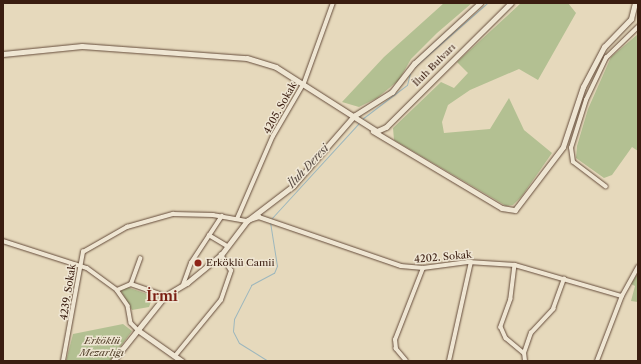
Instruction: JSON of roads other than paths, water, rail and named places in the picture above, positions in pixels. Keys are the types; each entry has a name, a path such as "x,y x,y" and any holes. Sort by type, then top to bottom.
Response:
{"street":[{"name":"4205. Sokak","path":"237,219 273,136 304,82 333,3"},
{"path":"113,361 165,296 183,285 221,255 247,221 294,186 355,117 392,92 414,64 480,3"},
{"name":"İluh Bulvarı","path":"370,129 386,127 511,3"},
{"path":"3,54 57,46 222,54 263,62 304,82 370,129 502,208 516,210 563,147 582,87 604,48 631,20 635,3"},
{"path":"606,187 573,162 571,148 586,100 606,58 638,27"},
{"name":"4239. Sokak","path":"63,361 81,266 86,250 140,222 173,214 222,216 247,221 259,217 268,220"},
{"path":"183,285 191,263 222,216"},
{"name":"4202. Sokak","path":"268,220 369,257 424,268 471,262 515,265 622,296"},
{"path":"209,235 227,246"},
{"path":"3,241 81,266 117,290 128,306 131,323 138,330 178,359 221,300 231,270 221,255"},
{"path":"131,284 140,259"},
{"path":"449,361 471,262"},
{"path":"515,265 511,299 501,327 506,338 524,353"},
{"path":"597,361 622,296 638,267"},
{"path":"406,361 396,349 395,340 424,268"},
{"path":"525,361 524,353 533,330 552,309 564,279"},
{"path":"117,290 131,284 165,296"}],"waterway":[{"name":"İluh Deresi","path":"414,67 487,3"},
{"name":"İluh Deresi","path":"362,119 407,85 410,73"},
{"name":"İluh Deresi","path":"271,219 359,123"},
{"name":"İluh Deresi","path":"268,361 239,343 233,331 234,319 251,285 274,273 277,266 270,222"}],"place":[{"name":"Erköklü Camii","path":"198,263"}],"district":[{"name":"İrmi","path":"162,296"}],"park label":[{"name":"Erköklü Mezarlığı","path":"102,346"}]}
